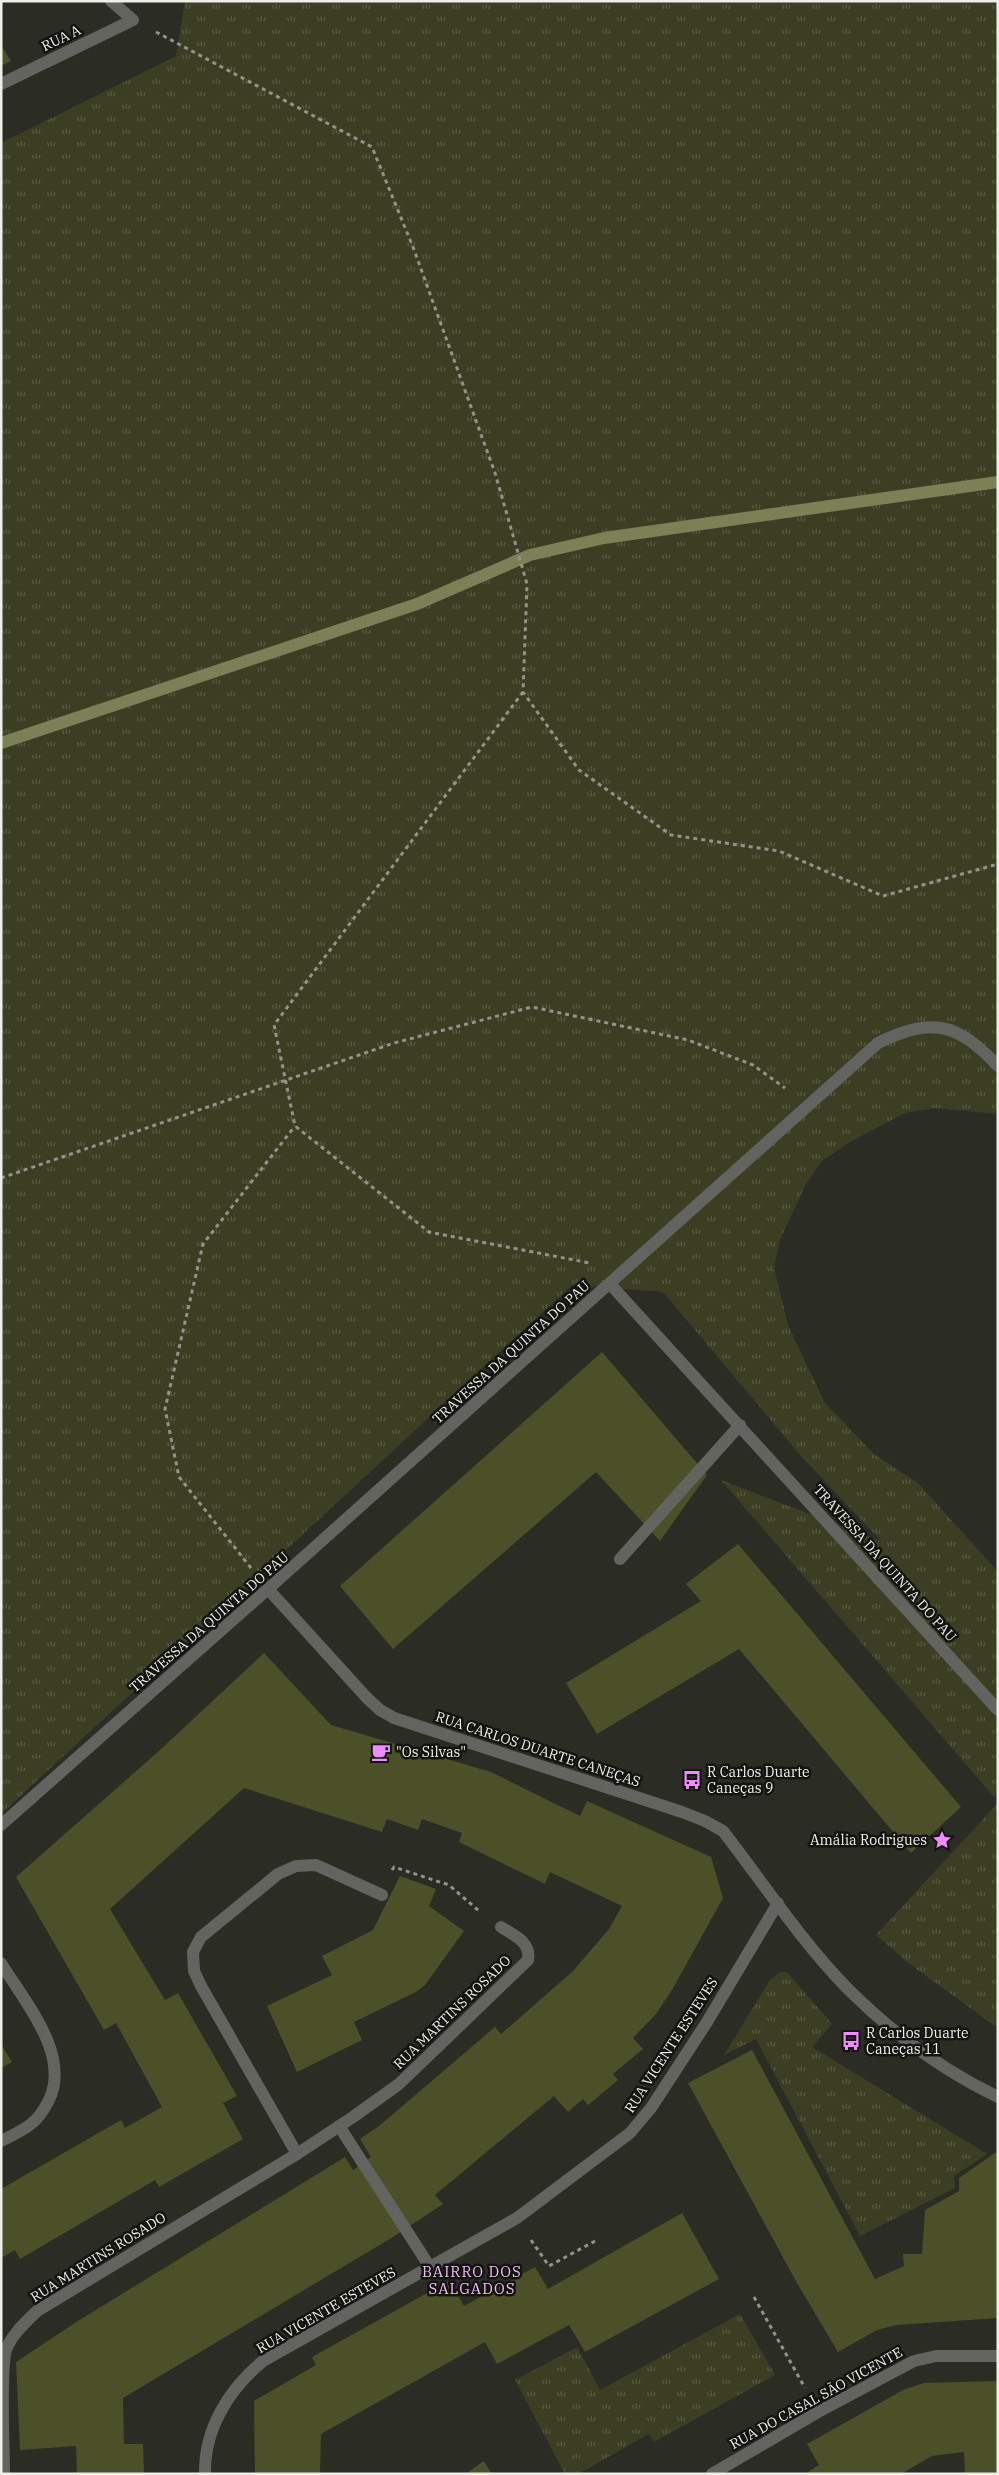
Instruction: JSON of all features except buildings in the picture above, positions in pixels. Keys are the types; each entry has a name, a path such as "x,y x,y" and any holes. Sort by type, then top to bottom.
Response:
{"street":[{"path":"111,1 133,20"},
{"name":"RUA A","path":"1,84 133,20"},
{"path":"610,1284 878,1043 903,1031 934,1025 956,1032 980,1046 998,1066"},
{"name":"TRAVESSA DA QUINTA DO PAU","path":"1,1825 610,1284 998,1710"},
{"path":"620,1559 740,1425"},
{"name":"RUA CARLOS DUARTE CANEÇAS","path":"268,1589 380,1710 394,1718 705,1821 723,1832 847,1988 874,2014 940,2064 973,2085 998,2097"},
{"path":"297,2154 201,1986 194,1971 193,1952 201,1937 208,1930 278,1874 296,1866 316,1866 382,1895"},
{"name":"RUA VICENTE ESTEVES","path":"204,2474 204,2460 214,2427 230,2397 249,2373 263,2362 517,2218 610,2149 642,2120 707,2022 778,1903"},
{"name":"RUA MARTINS ROSADO","path":"4,2474 2,2380 5,2351 16,2331 37,2311 297,2154 399,2084 528,1960 529,1952 526,1944 501,1927"},
{"path":"1,1963 49,2042 56,2066 55,2087 44,2109 32,2124 1,2141"},
{"path":"339,2126 430,2267"},
{"name":"RUA DO CASAL SÃO VICENTE","path":"712,2474 818,2412 914,2361 936,2356 998,2356"}],"path":[{"path":"133,20 372,147 412,247 495,473 527,584 524,692 274,1025 295,1126 429,1232 626,1270"},
{"path":"524,692 579,770 671,835 778,851 883,896 998,864"},
{"path":"1,1178 394,1043 532,1007 688,1040 753,1065 809,1104"},
{"path":"268,1589 179,1477 165,1408 203,1244 295,1126"},
{"path":"382,1895 394,1867 449,1885 501,1927"},
{"path":"517,2218 549,2266 598,2240"},
{"path":"754,2297 818,2412"}],"green space":[{"path":"185,1 998,1 998,1114 935,1108 905,1113 848,1143 822,1161 806,1184 780,1240 774,1268 788,1325 825,1403 874,1454 918,1483 998,1572 998,1790 994,1797 721,1480 881,1541 801,1456 663,1292 572,1285 1,1814 1,143 176,56"},
{"path":"998,1803 998,2028 911,1965 876,1935"},
{"path":"781,1972 787,1972 832,2024 812,2047 987,2154 954,2176 955,2188 860,2236 756,2039 724,2055 770,1980"},
{"path":"740,2314 775,2375 654,2442 649,2434 578,2474 565,2474 515,2380 577,2347 600,2390"}],"waterway":[{"path":"1,743 417,604 530,555 604,538 998,482"}],"place":[{"name":"\"Os Silvas\"","path":"381,1752"},
{"name":"R Carlos Duarte Caneças 9","path":"692,1780"},
{"name":"Amália Rodrigues","path":"942,1840"},
{"name":"R Carlos Duarte Caneças 11","path":"851,2041"}],"district":[{"name":"BAIRRO DOS SALGADOS","path":"472,2280"}]}
